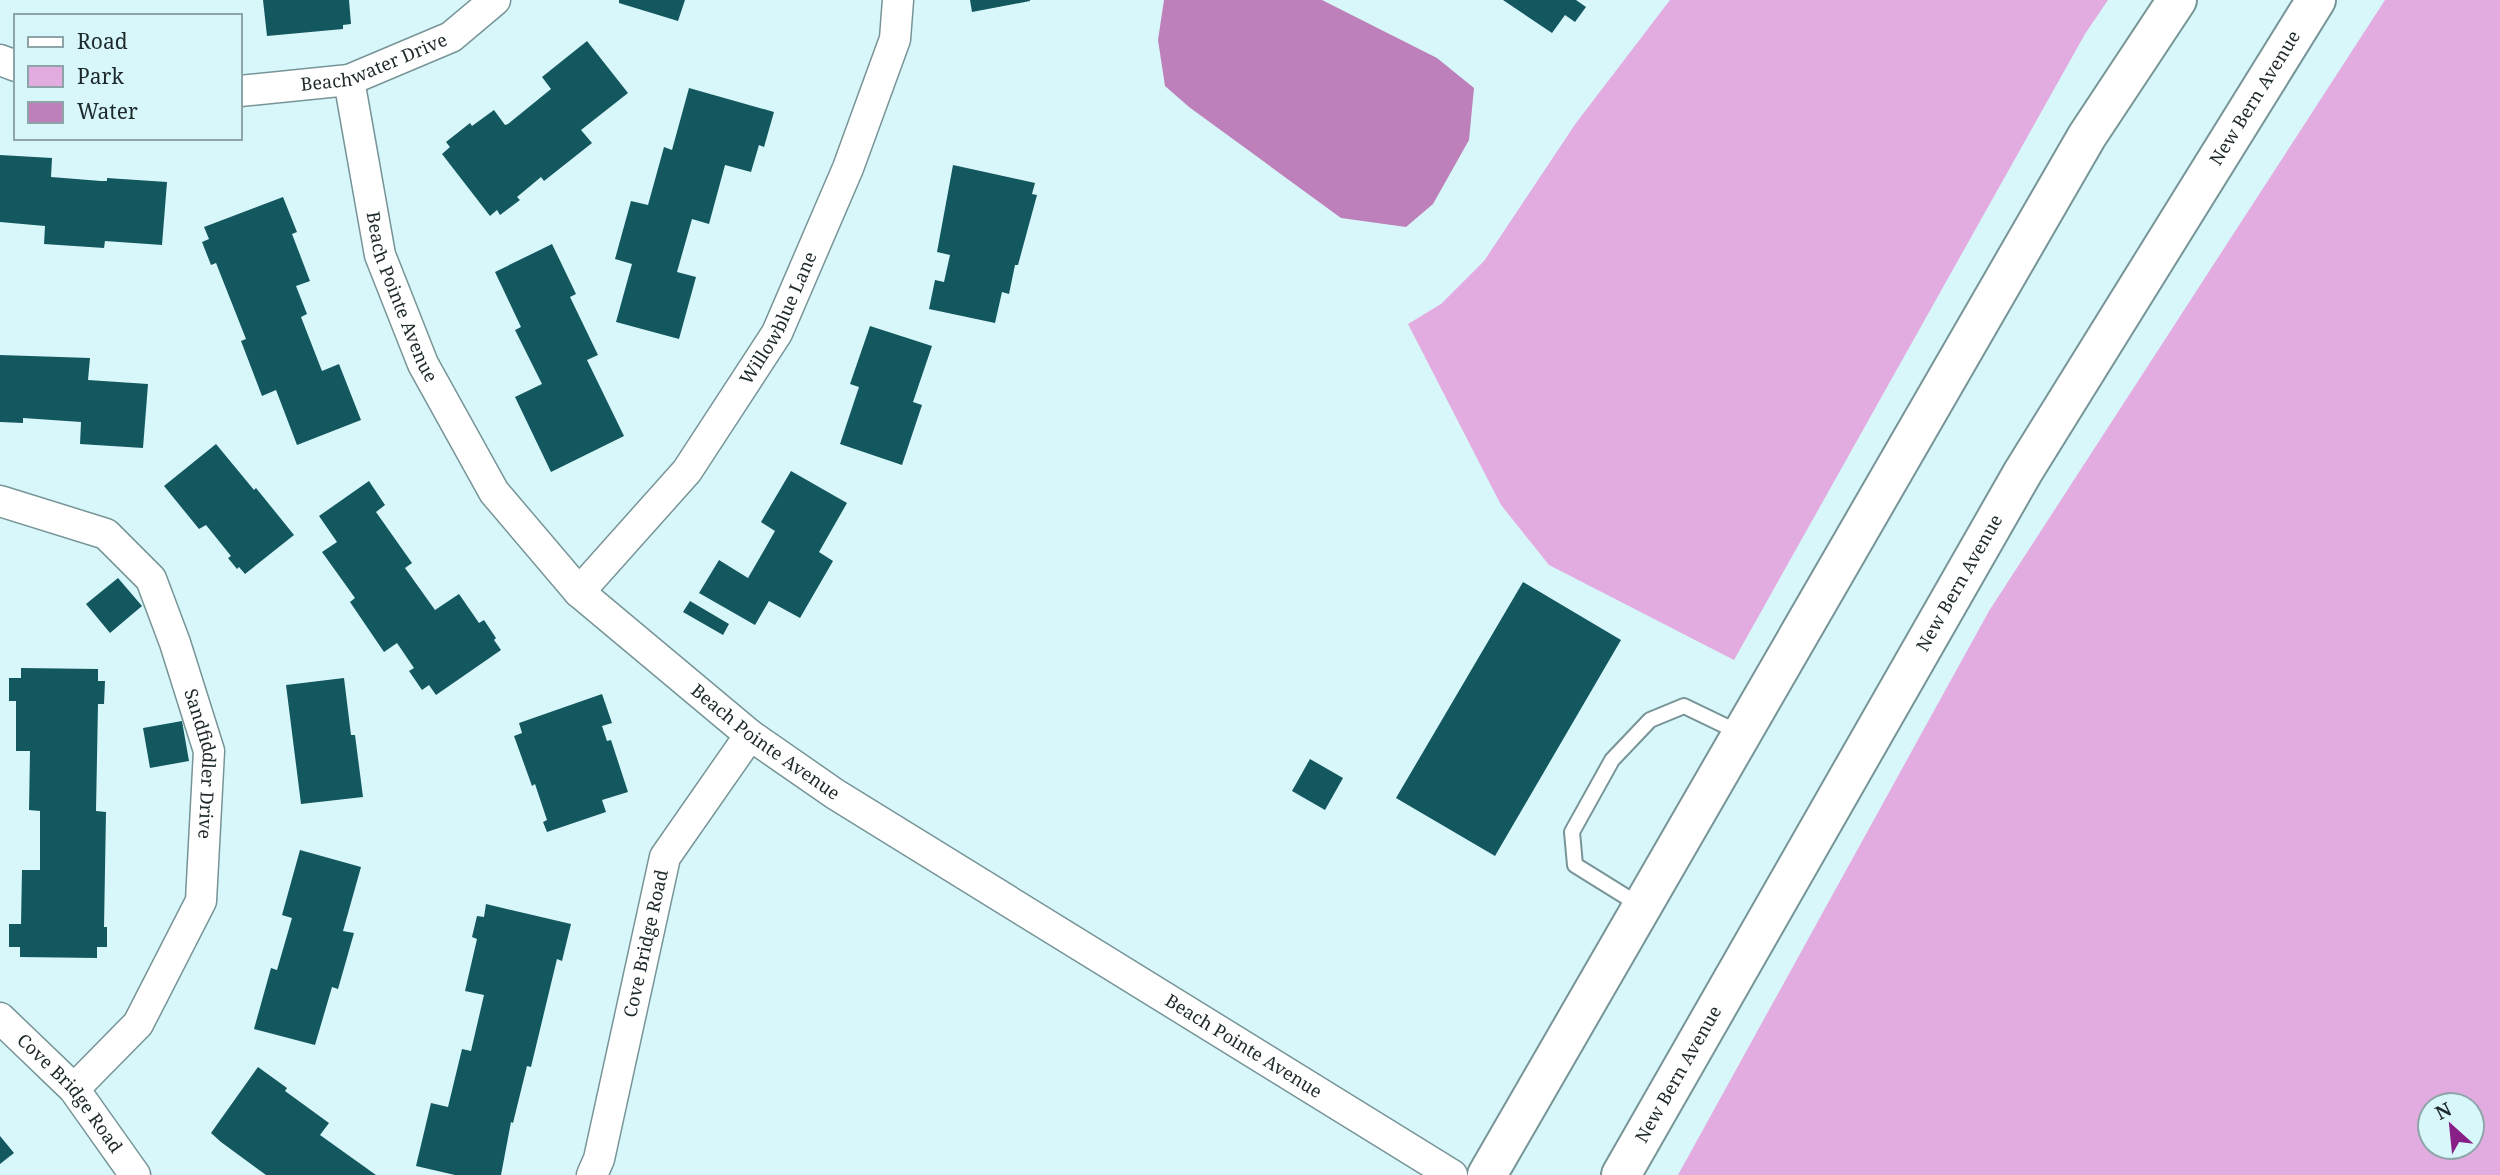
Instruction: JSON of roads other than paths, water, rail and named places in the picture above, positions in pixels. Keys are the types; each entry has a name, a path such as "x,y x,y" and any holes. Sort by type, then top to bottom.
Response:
{"main road":[{"path":"1487,1175 2087,136 2177,0"},
{"name":"New Bern Avenue","path":"1620,1175 2023,472 2316,0"}],"street":[{"name":"Beachwater Drive","path":"242,91 349,80 451,37 495,0"},
{"name":"Willowblue Lane","path":"579,592 687,471 777,333 848,168 895,40 898,0"},
{"name":"Beach Pointe Avenue","path":"349,80 380,255 424,364 494,492 579,592 750,735 835,794 1452,1175"},
{"name":"Sandfiddler Drive","path":"0,501 106,534 151,579 176,643 209,751 201,901 138,1024 74,1089"},
{"name":"Cove Bridge Road","path":"592,1175 599,1159 665,857 750,735"},
{"name":"Cove Bridge Road","path":"0,1018 74,1089 135,1175"}],"lane":[{"path":"1642,906 1575,865 1572,832 1612,760 1650,720 1684,706 1742,734"}],"water":[{"path":"1164,0 1322,0 1437,58 1474,88 1469,140 1433,204 1406,227 1341,218 1189,107 1165,86 1158,40"}]}
